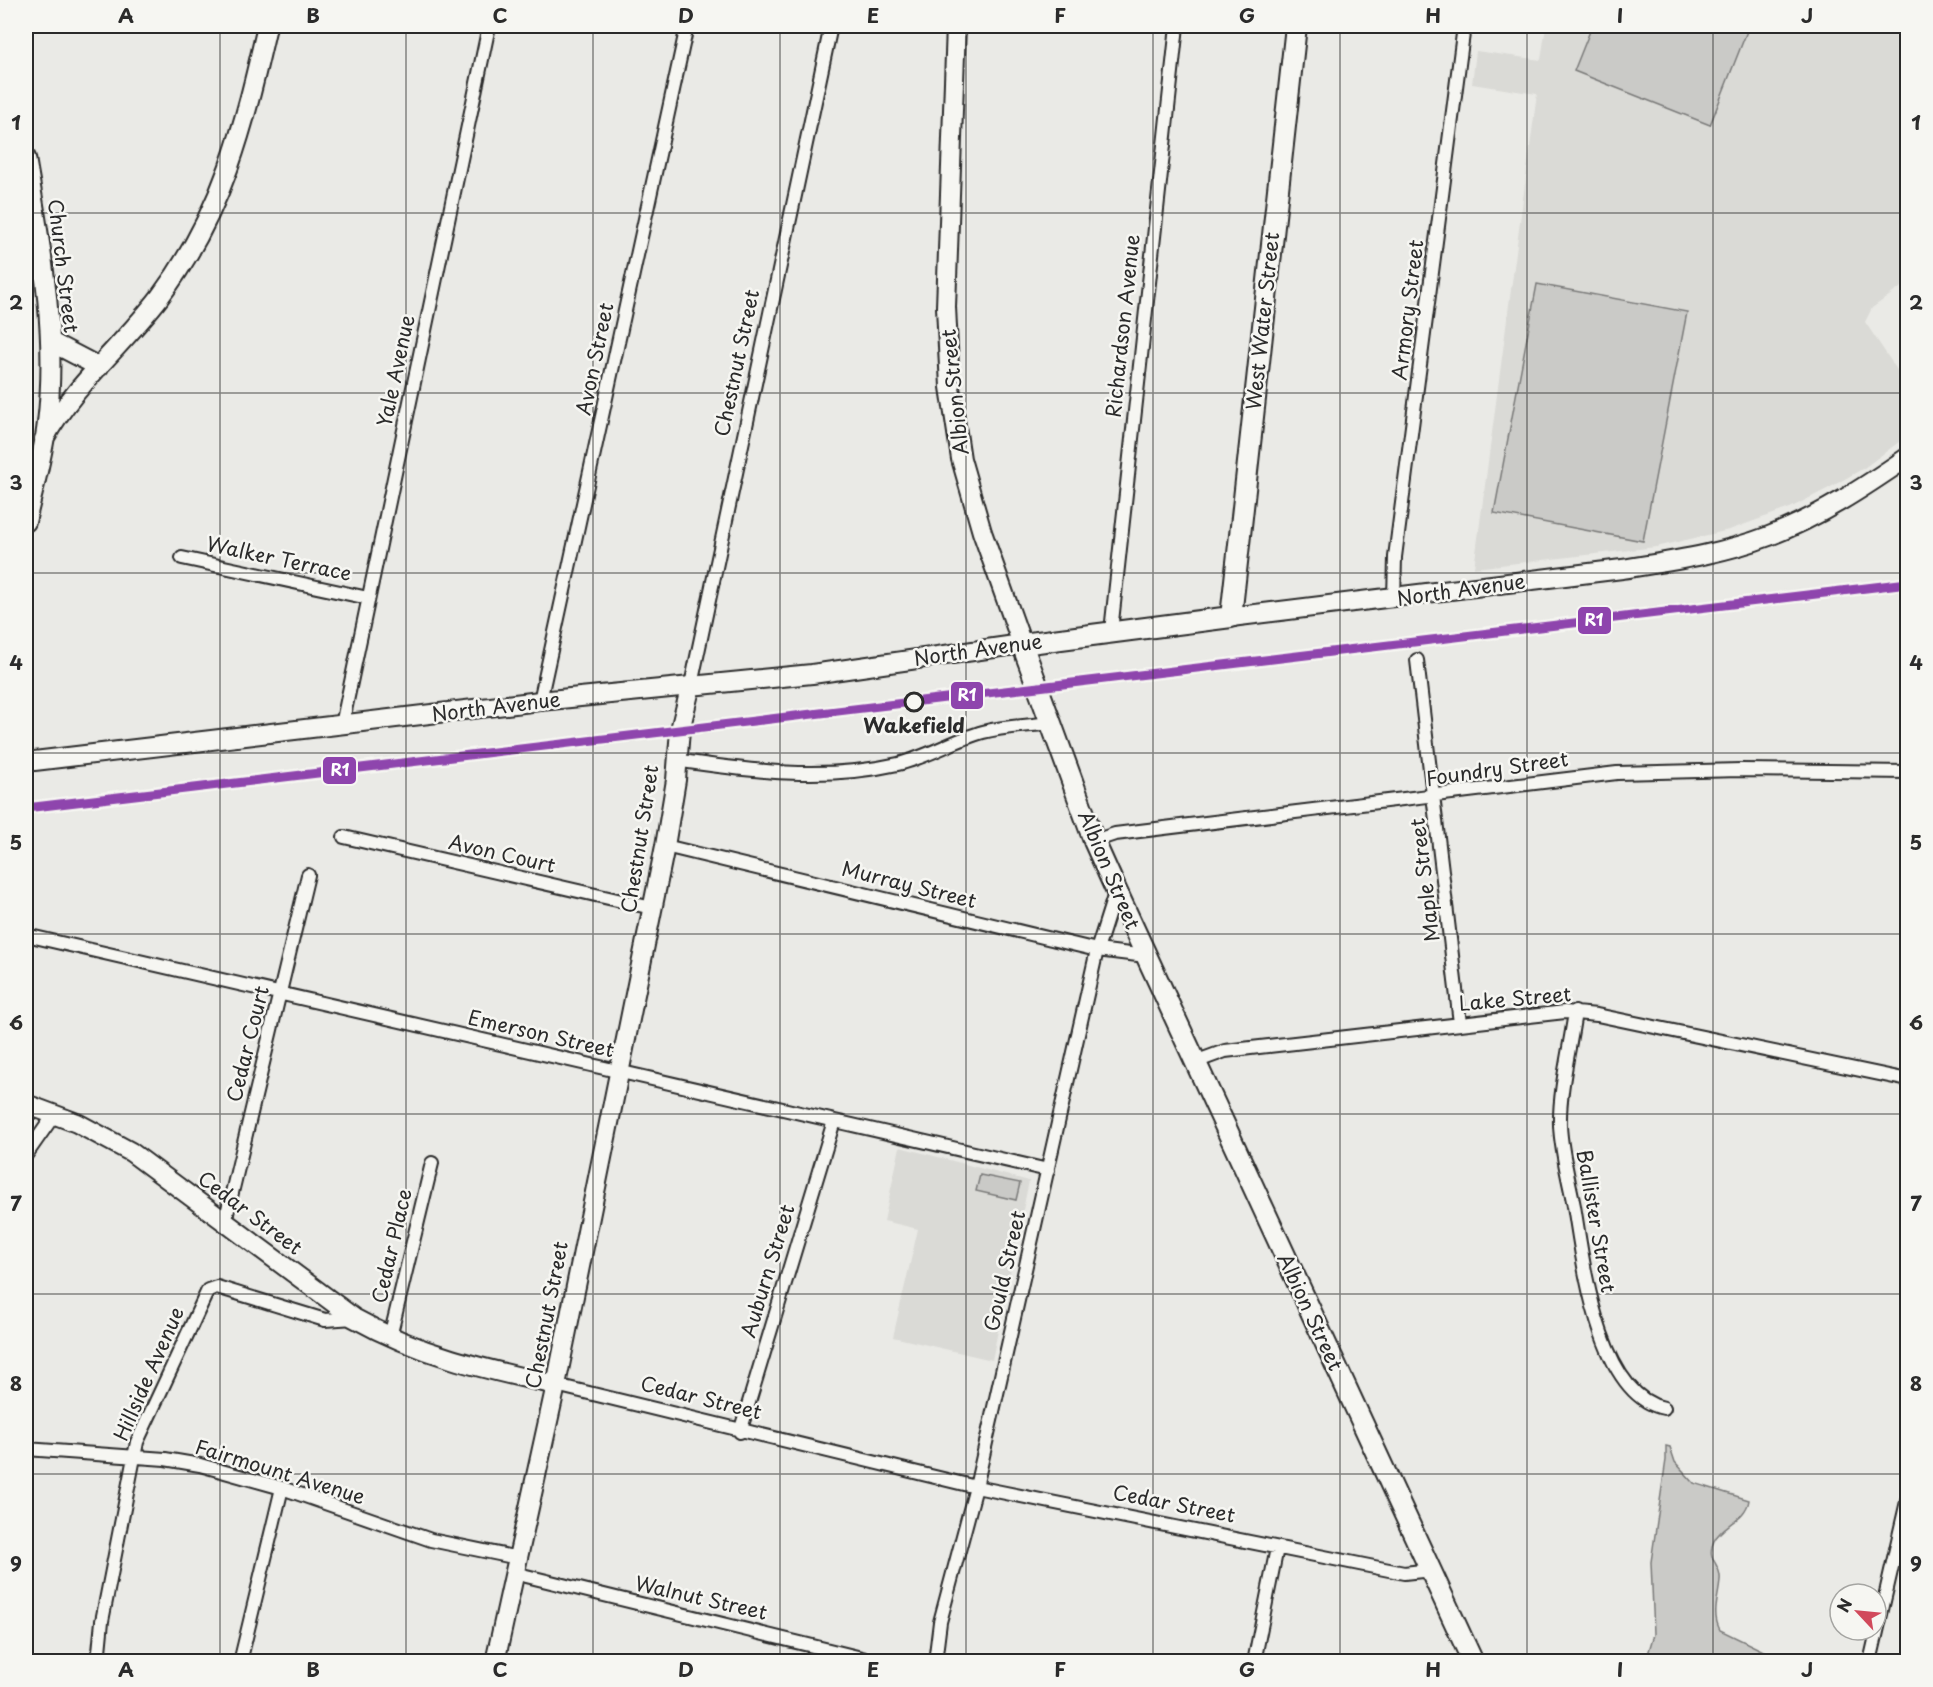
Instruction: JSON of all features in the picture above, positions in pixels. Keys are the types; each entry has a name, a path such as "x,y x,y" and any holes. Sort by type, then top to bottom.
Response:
{"main road":[{"name":"West Water Street","path":"1231,617 1296,26"},
{"name":"North Avenue","path":"1022,644 1231,617"},
{"name":"Albion Street","path":"1022,644 1094,841 1473,1662"}],"street":[{"path":"44,439 59,413 168,286 217,197 243,130 267,26"},
{"name":"Yale Avenue","path":"342,725 489,26"},
{"name":"Avon Street","path":"540,701 687,26"},
{"name":"Chestnut Street","path":"495,1662 556,1385 652,908 676,780 675,760 685,702 691,685 831,26"},
{"name":"Albion Street","path":"956,26 946,307 950,387 961,459 982,532 1022,644"},
{"name":"Richardson Avenue","path":"1111,631 1177,26"},
{"name":"Armory Street","path":"1394,599 1395,557 1464,26"},
{"name":"Church Street","path":"26,158 49,303 51,342 49,404 26,522"},
{"path":"51,342 99,367"},
{"name":"North Avenue","path":"1231,617 1394,599 1682,560 1767,537 1830,508 1908,457"},
{"name":"Walker Terrace","path":"182,558 368,598"},
{"name":"North Avenue","path":"26,762 540,701 812,674 1022,644"},
{"name":"Maple Street","path":"1417,660 1460,1023"},
{"path":"675,760 769,773 835,773 917,759 984,732 1051,723"},
{"name":"Foundry Street","path":"1094,841 1115,834 1435,797 1576,778 1661,770 1908,772"},
{"name":"Avon Court","path":"344,837 652,908"},
{"name":"Murray Street","path":"664,846 1097,950 1146,956"},
{"name":"Cedar Court","path":"225,1222 308,875"},
{"name":"Gould Street","path":"935,1662 940,1622 976,1487 1097,950 1116,890"},
{"name":"Emerson Street","path":"26,935 1048,1170"},
{"name":"Lake Street","path":"1195,1062 1225,1051 1556,1012 1575,1012 1908,1080"},
{"name":"Ballister Street","path":"1575,1012 1560,1128 1590,1298 1600,1333 1623,1376 1634,1392 1649,1403 1664,1408"},
{"name":"Cedar Street","path":"26,1104 116,1143 354,1318 390,1337 450,1360 740,1432 976,1487 1404,1573 1431,1570"},
{"path":"26,1155 54,1115"},
{"name":"Auburn Street","path":"740,1432 834,1121"},
{"name":"Cedar Place","path":"390,1337 432,1163"},
{"name":"Hillside Avenue","path":"98,1662 102,1621 138,1440 210,1287 217,1287 325,1320 354,1318"},
{"name":"Fairmount Avenue","path":"26,1449 200,1465 282,1488 420,1537 516,1566"},
{"path":"242,1654 282,1488"},
{"path":"1870,1662 1908,1497"},
{"path":"1254,1662 1277,1548"},
{"name":"Walnut Street","path":"516,1566 878,1662"},
{"path":"824,1662 827,1648"}],"shaded area":[{"path":"1546,26 1907,26 1907,283 1872,308 1865,322 1907,385 1907,436 1864,468 1829,488 1790,508 1729,530 1656,547 1474,568 1537,94 1472,84 1476,51 1541,60"},
{"path":"1592,26 1749,26 1710,125 1574,71"},
{"path":"1537,284 1687,312 1643,541 1494,513"},
{"path":"26,340 29,340 26,432"},
{"path":"900,1147 1029,1181 992,1360 893,1337 918,1229 884,1221"},
{"path":"980,1175 1020,1183 1016,1200 976,1191"},
{"path":"1666,1446 1670,1447 1675,1462 1694,1483 1749,1500 1747,1507 1739,1517 1722,1530 1712,1547 1712,1557 1720,1575 1717,1624 1720,1630 1784,1661 1646,1661 1654,1634 1651,1562"}],"transit line":[{"name":"R1","path":"26,808 1908,583"}],"place":[{"name":"Wakefield","path":"914,702"}]}
